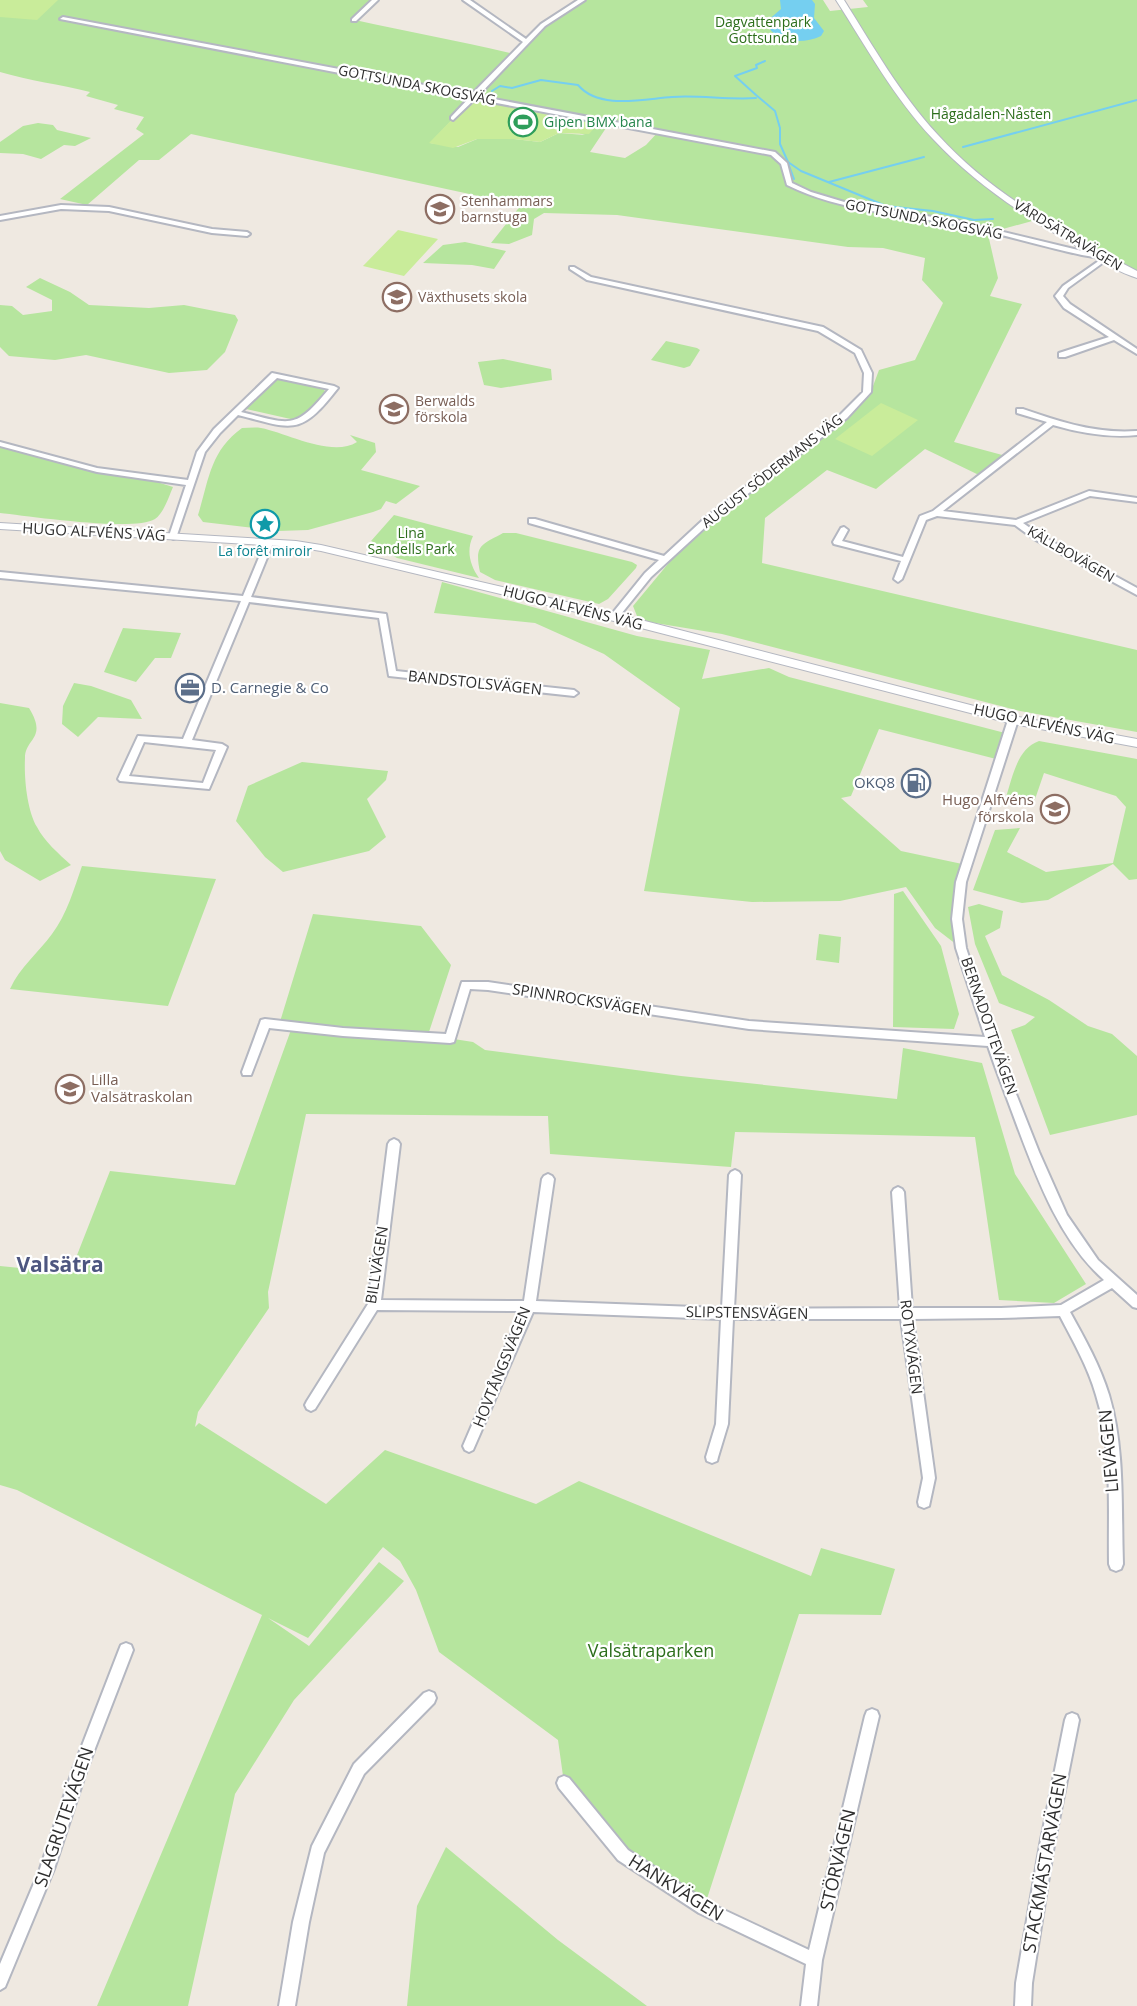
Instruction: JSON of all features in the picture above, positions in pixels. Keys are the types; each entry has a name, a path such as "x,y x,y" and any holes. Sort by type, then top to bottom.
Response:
{"street":[{"path":"354,20 375,0"},
{"path":"466,0 526,42"},
{"path":"453,118 556,14 582,0"},
{"name":"VÅRDSÄTRAVÄGEN","path":"840,0 913,111 933,134 1017,206 1137,275"},
{"name":"GOTTSUNDA SKOGSVÄG","path":"63,19 773,153 784,163 789,184 825,199 880,213 954,222 1069,251 1103,257"},
{"path":"0,218 62,207 109,209 212,231 247,234"},
{"path":"1103,257 1065,287 1059,296 1067,306 1137,352"},
{"name":"AUGUST SÖDERMANS VÄG","path":"572,268 589,279 820,328 858,352 868,373 867,392 844,416 708,520 665,559 614,617"},
{"path":"1062,355 1115,337"},
{"path":"173,536 201,452 217,431 274,375 334,388 304,423 293,426 237,412"},
{"path":"1020,411 1052,422 1113,436 1137,433"},
{"path":"898,579 923,518 936,513 1052,422"},
{"path":"0,444 97,470 190,483"},
{"path":"1017,522 1089,493 1137,500"},
{"name":"KÄLLBOVÄGEN","path":"936,513 1017,522 1037,537 1137,592"},
{"path":"532,521 665,559"},
{"name":"HUGO ALFVÉNS VÄG","path":"0,526 173,536 321,548 614,617 1013,720 1137,743"},
{"path":"844,530 837,542 906,560"},
{"path":"186,743 269,543"},
{"name":"BANDSTOLSVÄGEN","path":"0,575 247,599 382,616 392,674 574,693"},
{"name":"BERNADOTTEVÄGEN","path":"1013,720 964,874 957,904 961,948 992,1042 1034,1152 1063,1218 1094,1264 1137,1303"},
{"path":"141,738 186,743 222,747 206,788 123,779 141,738"},
{"name":"SPINNROCKSVÄGEN","path":"247,1072 265,1023 343,1032 450,1039 466,985 488,986 749,1024 992,1042"},
{"name":"BILLVÄGEN","path":"311,1406 374,1305 394,1144"},
{"path":"712,1457 722,1424 735,1175"},
{"name":"HOVTÅNGSVÄGEN","path":"469,1446 529,1306 548,1179"},
{"name":"ROTYXVÄGEN","path":"898,1192 906,1313 929,1478 924,1502"},
{"name":"SLIPSTENSVÄGEN","path":"374,1305 529,1306 729,1314 1063,1310 1112,1282"},
{"name":"LIEVÄGEN","path":"1063,1310 1093,1368 1107,1408 1112,1442 1116,1564"},
{"name":"SLAGRUTEVÄGEN","path":"0,1982 47,1869 80,1768 126,1650"},
{"path":"287,2006 300,1922 317,1851 359,1769 429,1698"},
{"name":"STÖRVÄGEN","path":"809,2006 814,1960 872,1716"},
{"name":"STACKMÄSTARVÄGEN","path":"1023,2006 1024,1983 1045,1856 1072,1720"},
{"name":"HANKVÄGEN","path":"564,1783 623,1855 704,1908 814,1960"}],"green space":[{"path":"0,0 375,0 355,20 514,54 548,23 585,0 823,0 830,11 868,7 863,0 1137,0 1137,271 1093,249 1043,218 992,232 987,230 998,278 990,296 1022,304 954,442 1006,456 981,476 925,449 876,489 827,470 765,518 762,563 1137,650 1137,732 1020,711 722,634 649,622 637,616 633,606 672,559 715,521 850,416 870,394 879,370 915,360 943,303 922,280 925,258 883,248 848,247 617,215 544,213 534,219 532,235 509,244 491,243 521,205 191,134 159,160 139,160 87,205 60,199 144,134 136,129 144,117 114,109 118,105 86,96 90,92 0,72","holes":["475,96 585,135 559,133 540,142 477,139 458,147 430,143","610,122 659,131 646,145 625,158 590,152"]},
{"path":"0,0 58,0 37,20 0,17"},
{"name":"Gipen BMX bana","path":"475,96 596,119 596,126 589,134 559,133 540,142 477,139 453,148 429,143"},
{"path":"38,123 53,125 57,130 91,138 75,146 64,145 41,159 23,154 0,153 0,142 23,126"},
{"path":"398,230 438,239 404,276 363,266"},
{"path":"465,242 506,251 494,269 472,265 423,263 443,245"},
{"path":"40,278 70,292 89,305 149,308 184,305 235,315 238,320 225,352 207,370 169,373 86,355 55,360 9,356 0,347 0,305 12,306 23,315 52,311 52,300 26,287"},
{"path":"666,341 700,350 690,366 684,368 651,360"},
{"path":"503,359 551,369 552,380 501,388 484,385 478,362"},
{"path":"277,379 324,389 325,392 302,418 295,420 246,409"},
{"path":"881,403 918,420 872,456 835,439"},
{"path":"242,428 261,428 322,446 347,446 357,442 350,435 375,443 376,452 361,470 420,486 396,504 386,501 381,509 373,512 308,530 278,531 203,522 198,515 212,467 223,446"},
{"path":"0,446 97,470 138,476 173,487 161,513 155,519 144,523 104,524 0,513"},
{"name":"Lina Sandells Park","path":"394,515 473,536 470,558 479,578 397,558 371,541"},
{"path":"503,533 516,533 637,565 608,599 599,604 495,580 480,572 478,556 481,546"},
{"path":"442,582 637,636 710,650 702,679 769,668 789,677 1009,734 1000,760 879,729 851,796 841,798 901,851 967,865 961,882 961,948 935,928 906,887 840,901 752,902 644,891 680,708 604,654 535,623 434,613"},
{"path":"123,628 181,633 171,658 155,658 136,682 104,672"},
{"path":"74,683 91,686 131,700 142,719 98,717 78,737 62,724 63,706"},
{"path":"0,703 29,708 34,718 36,732 28,746 25,758 26,784 31,812 44,837 71,865 40,881 5,860 0,851"},
{"path":"1039,741 1137,759 1137,879 1129,880 1113,864 1048,900 1022,903 973,890 995,830 1020,828 1007,852 1046,872 1113,863 1126,807 1116,796 1044,773 1033,805 1006,797 1021,757 1026,750"},
{"path":"302,762 388,771 386,780 367,799 386,837 369,851 283,872 265,857 236,821 248,786"},
{"path":"82,866 216,879 168,1006 10,989 29,960 47,941 62,918"},
{"path":"903,891 941,946 959,1014 954,1029 893,1027 894,894"},
{"path":"979,904 1003,911 1000,928 985,936 1002,975 1049,1000 1088,1026 1112,1034 1137,1056 1137,1115 1050,1135 1011,1030 1025,1025 1035,1017 999,1003 975,944 968,907"},
{"name":"Valsätraparken","path":"313,914 421,926 451,965 428,1035 473,1042 485,1050 681,1076 897,1099 903,1048 982,1063 1015,1174 1086,1284 1054,1303 999,1300 975,1137 735,1132 731,1167 550,1154 548,1116 306,1114 268,1292 269,1308 198,1412 195,1427 199,1423 326,1504 385,1450 536,1504 579,1481 811,1576 821,1548 895,1569 881,1615 799,1614 704,1908 623,1855 564,1783 558,1740 439,1652 416,1590 400,1561 383,1547 308,1638 268,1618 309,1646 379,1562 404,1581 294,1700 235,1794 188,2006 97,2006 262,1615 17,1490 0,1485 0,1266 70,1273 110,1171 235,1185 292,1027 279,1025"},
{"path":"819,934 841,937 839,963 816,960"},
{"path":"446,1847 558,1940 647,2006 407,2006 417,1906"}],"water":[{"path":"780,0 812,0 815,4 814,18 824,31 821,36 806,41 797,41 775,34 766,22 781,9"}],"waterway":[{"path":"784,44 789,40"},
{"path":"765,61 756,65 757,68 735,76 775,111 780,128 780,144 788,162 801,171 886,206 933,211 974,220 993,219"},
{"path":"492,91 500,86 512,88 541,80 578,85 597,98 609,100 635,101 672,97 756,98"},
{"path":"963,147 1137,100"},
{"path":"829,182 924,157"},
{"path":"788,163 794,179"}],"place":[{"name":"Gipen BMX bana","path":"523,122"},
{"name":"Stenhammars barnstuga","path":"440,209"},
{"name":"Växthusets skola","path":"397,297"},
{"name":"Berwalds förskola","path":"394,409"},
{"name":"La forêt miroir","path":"265,524"},
{"name":"D. Carnegie & Co","path":"190,688"},
{"name":"OKQ8","path":"916,783"},
{"name":"Hugo Alfvéns förskola","path":"1055,809"},
{"name":"Lilla Valsätraskolan","path":"70,1089"}],"district":[{"name":"Valsätra","path":"60,1265"}],"park label":[{"name":"Dagvattenpark Gottsunda","path":"763,30"},
{"name":"Hågadalen-Nåsten","path":"991,114"}]}
